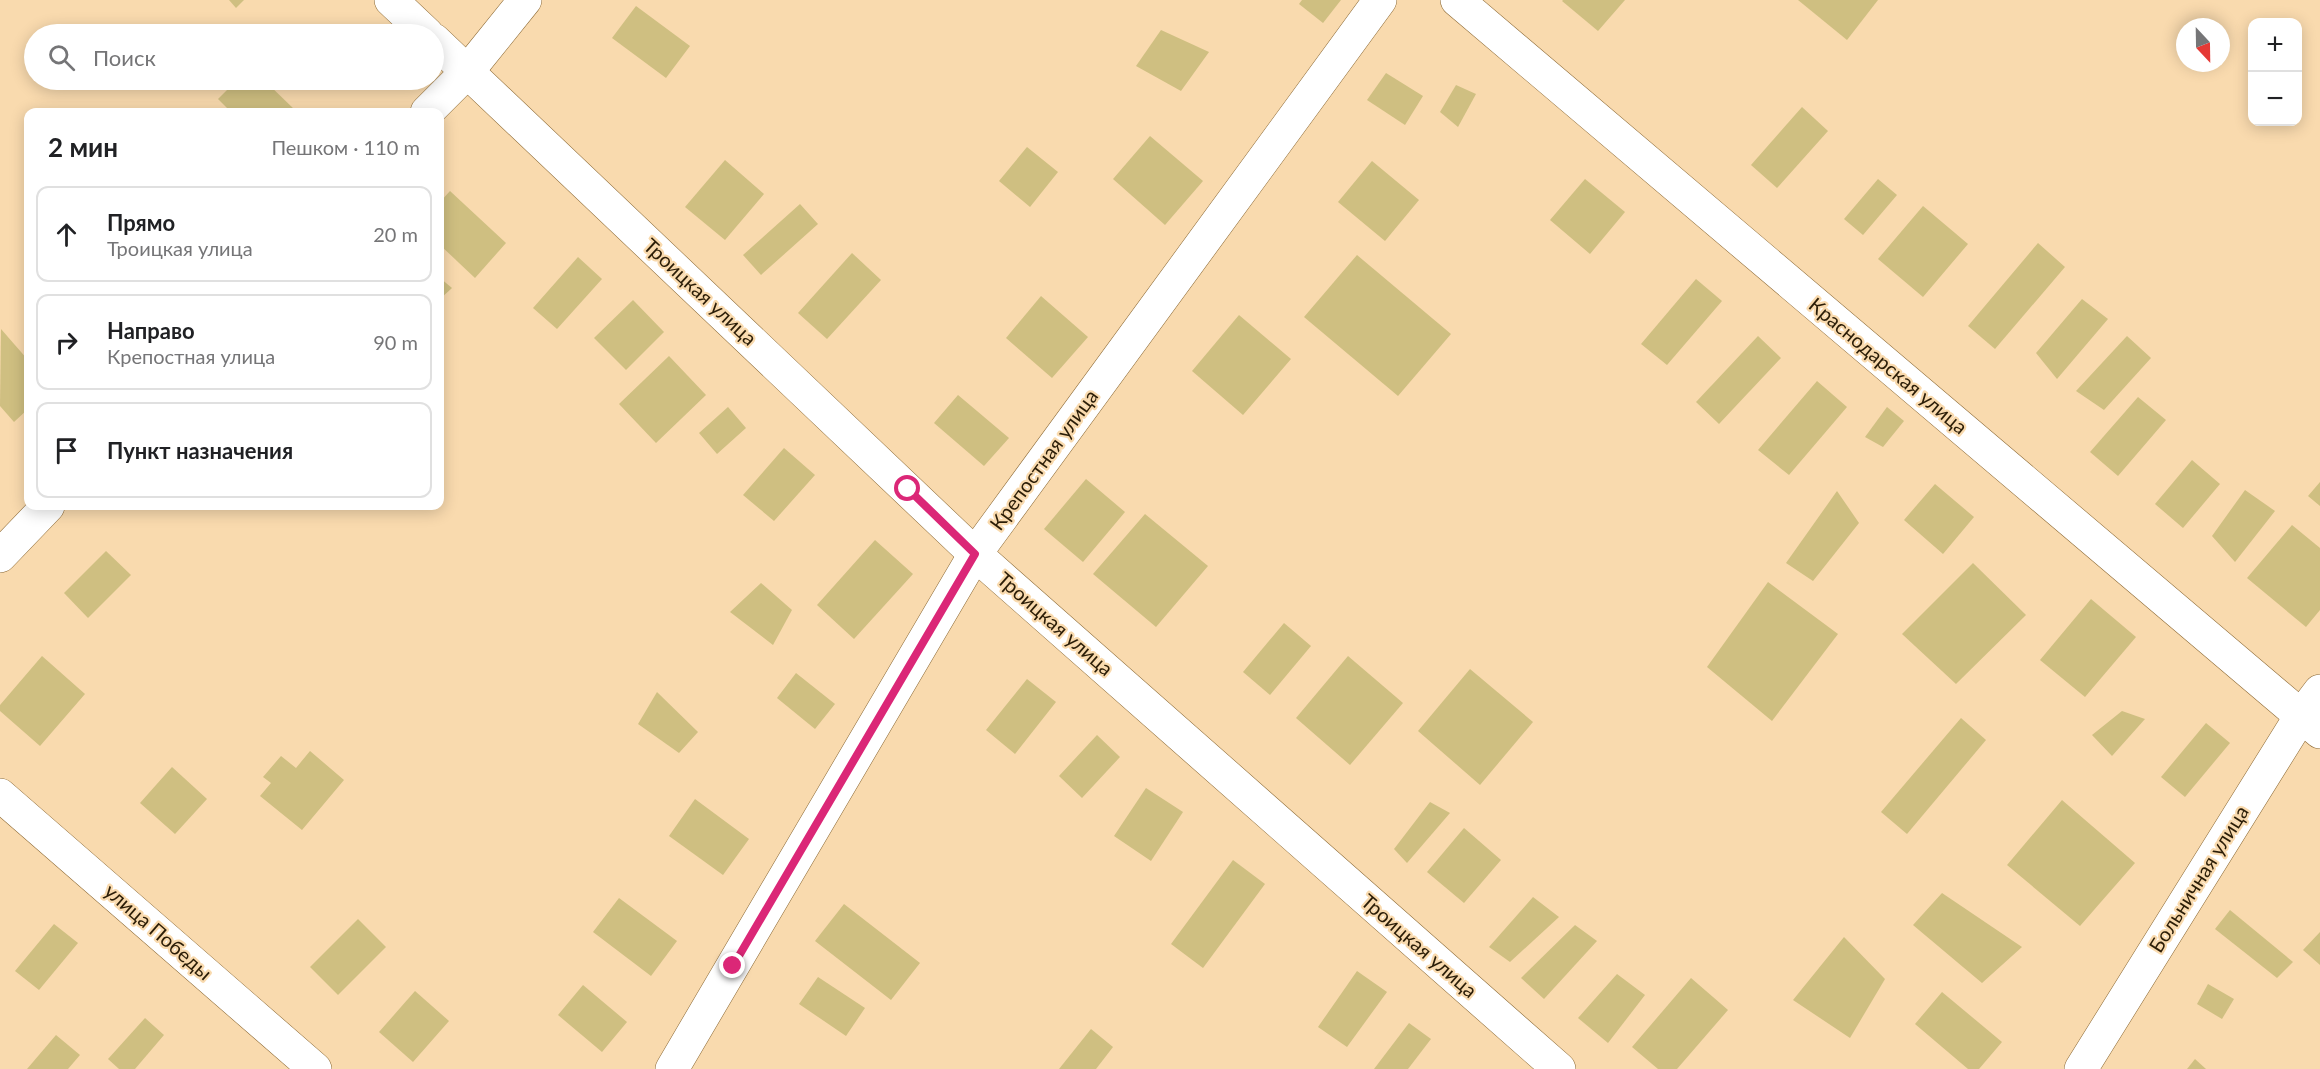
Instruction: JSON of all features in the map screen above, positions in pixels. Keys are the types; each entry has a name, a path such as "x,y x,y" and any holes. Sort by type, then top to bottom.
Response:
{"street":[{"path":"391,0 416,24"},
{"path":"431,108 467,72 525,0"},
{"name":"Крепостная улица","path":"672,1069 975,554 1380,0"},
{"name":"Краснодарская улица","path":"1457,0 2314,713"},
{"name":"Троицкая улица","path":"444,50 975,554 1559,1069"},
{"path":"0,556 44,510"},
{"name":"Больничная улица","path":"2081,1069 2314,713"},
{"name":"улица Победы","path":"0,795 315,1069"}],"building":[{"path":"229,0 244,0 236,8"},
{"path":"1302,0 1341,0 1323,23 1299,4"},
{"path":"1563,0 1625,0 1598,31"},
{"path":"1798,0 1878,0 1847,40"},
{"path":"636,6 690,46 666,78 612,38"},
{"path":"1161,30 1209,52 1181,91 1136,66"},
{"path":"1386,73 1423,96 1405,125 1367,100"},
{"path":"1456,85 1476,94 1458,127 1440,112"},
{"path":"227,90 274,90 293,108 227,108 218,99"},
{"path":"1802,107 1828,131 1777,188 1751,165"},
{"path":"1150,136 1203,181 1165,225 1113,179"},
{"path":"1027,147 1058,172 1030,207 999,181"},
{"path":"725,160 764,194 725,240 685,207"},
{"path":"1372,161 1419,200 1385,241 1338,202"},
{"path":"1585,179 1625,212 1590,254 1550,220"},
{"path":"1878,179 1897,195 1863,235 1844,219"},
{"path":"450,191 506,243 475,278 444,249 444,198"},
{"path":"800,204 818,224 761,275 743,255"},
{"path":"1923,206 1968,244 1923,297 1878,259"},
{"path":"2038,243 2065,267 1995,349 1968,326"},
{"path":"852,253 881,280 827,339 798,313"},
{"path":"1357,255 1451,334 1398,396 1304,317"},
{"path":"578,257 602,279 557,329 533,308"},
{"path":"1696,279 1722,301 1667,365 1641,344"},
{"path":"444,281 452,288 444,295"},
{"path":"1041,296 1088,337 1052,378 1006,338"},
{"path":"2082,299 2108,319 2057,379 2036,353"},
{"path":"633,300 664,332 626,370 594,338"},
{"path":"1239,315 1291,359 1243,415 1192,371"},
{"path":"1,329 24,355 24,413 14,422 0,406"},
{"path":"1758,336 1781,358 1719,424 1696,402"},
{"path":"2127,336 2151,358 2104,410 2076,391"},
{"path":"669,356 706,395 656,443 619,404"},
{"path":"1817,381 1847,407 1789,475 1758,450"},
{"path":"958,395 1009,438 984,466 934,423"},
{"path":"2138,397 2166,420 2118,476 2090,452"},
{"path":"728,407 746,428 717,454 699,433"},
{"path":"1887,407 1904,421 1883,447 1865,437"},
{"path":"784,448 815,475 774,521 743,495"},
{"path":"2192,460 2220,484 2183,528 2155,504"},
{"path":"1086,479 1125,512 1083,562 1044,529"},
{"path":"2320,482 2320,506 2308,496"},
{"path":"1935,484 1974,517 1943,554 1904,520"},
{"path":"2245,490 2275,511 2235,562 2212,536"},
{"path":"1837,491 1859,523 1813,581 1786,563"},
{"path":"1145,514 1208,566 1156,627 1093,574"},
{"path":"2292,525 2320,548 2320,610 2306,627 2247,578"},
{"path":"875,540 913,574 854,639 817,605"},
{"path":"106,551 131,575 88,618 64,593"},
{"path":"1973,563 2026,615 1956,684 1902,634"},
{"path":"1768,582 1838,634 1772,721 1707,667"},
{"path":"761,583 792,610 773,645 730,612"},
{"path":"2091,599 2136,637 2085,697 2040,660"},
{"path":"1284,623 1311,646 1270,695 1243,672"},
{"path":"42,656 85,694 40,746 0,711 0,705"},
{"path":"1348,656 1403,703 1350,765 1296,718"},
{"path":"1470,669 1533,722 1480,785 1418,731"},
{"path":"796,673 835,704 815,729 777,698"},
{"path":"1027,679 1056,702 1015,754 986,730"},
{"path":"657,692 698,732 679,753 638,724"},
{"path":"2122,711 2145,719 2112,756 2092,735"},
{"path":"1961,718 1986,740 1907,834 1881,812"},
{"path":"2206,723 2230,743 2185,797 2161,777"},
{"path":"1097,735 1120,757 1082,798 1059,776"},
{"path":"310,751 344,780 302,830 260,796 271,783 263,777 281,756 296,768"},
{"path":"172,767 207,799 175,834 140,803"},
{"path":"1146,788 1183,812 1151,861 1114,836"},
{"path":"695,799 749,839 723,875 669,836"},
{"path":"2062,800 2135,863 2080,926 2007,865"},
{"path":"1430,802 1450,813 1407,863 1394,849"},
{"path":"1464,828 1501,860 1464,903 1427,872"},
{"path":"1233,860 1265,884 1203,968 1171,944"},
{"path":"1942,893 2022,947 1982,983 1913,925"},
{"path":"1533,897 1559,917 1510,962 1489,947"},
{"path":"619,898 677,941 651,976 593,932"},
{"path":"844,904 920,963 891,1000 815,941"},
{"path":"2230,910 2293,962 2277,978 2215,929"},
{"path":"358,919 386,947 338,995 310,967"},
{"path":"54,924 78,943 39,990 15,971"},
{"path":"1575,925 1597,941 1544,999 1521,978"},
{"path":"2320,932 2320,965 2303,950"},
{"path":"1844,937 1885,979 1850,1038 1793,1000"},
{"path":"1357,971 1387,992 1347,1047 1318,1027"},
{"path":"1617,974 1645,995 1608,1043 1578,1018"},
{"path":"818,977 865,1008 846,1036 799,1004"},
{"path":"1691,978 1728,1010 1677,1069 1658,1069 1632,1047"},
{"path":"2208,984 2234,999 2222,1019 2197,1004"},
{"path":"583,985 627,1022 602,1052 558,1015"},
{"path":"415,991 449,1021 413,1062 379,1032"},
{"path":"1942,992 2002,1042 1979,1069 1968,1069 1915,1024"},
{"path":"145,1018 164,1035 135,1069 119,1069 108,1059"},
{"path":"1409,1023 1431,1039 1408,1069 1374,1069"},
{"path":"1091,1029 1113,1047 1096,1069 1059,1069"},
{"path":"56,1035 80,1055 68,1069 27,1069"},
{"path":"2195,1059 2206,1069 2187,1069"}],"route":[{"path":"733,966 975,554 908,489"}]}
